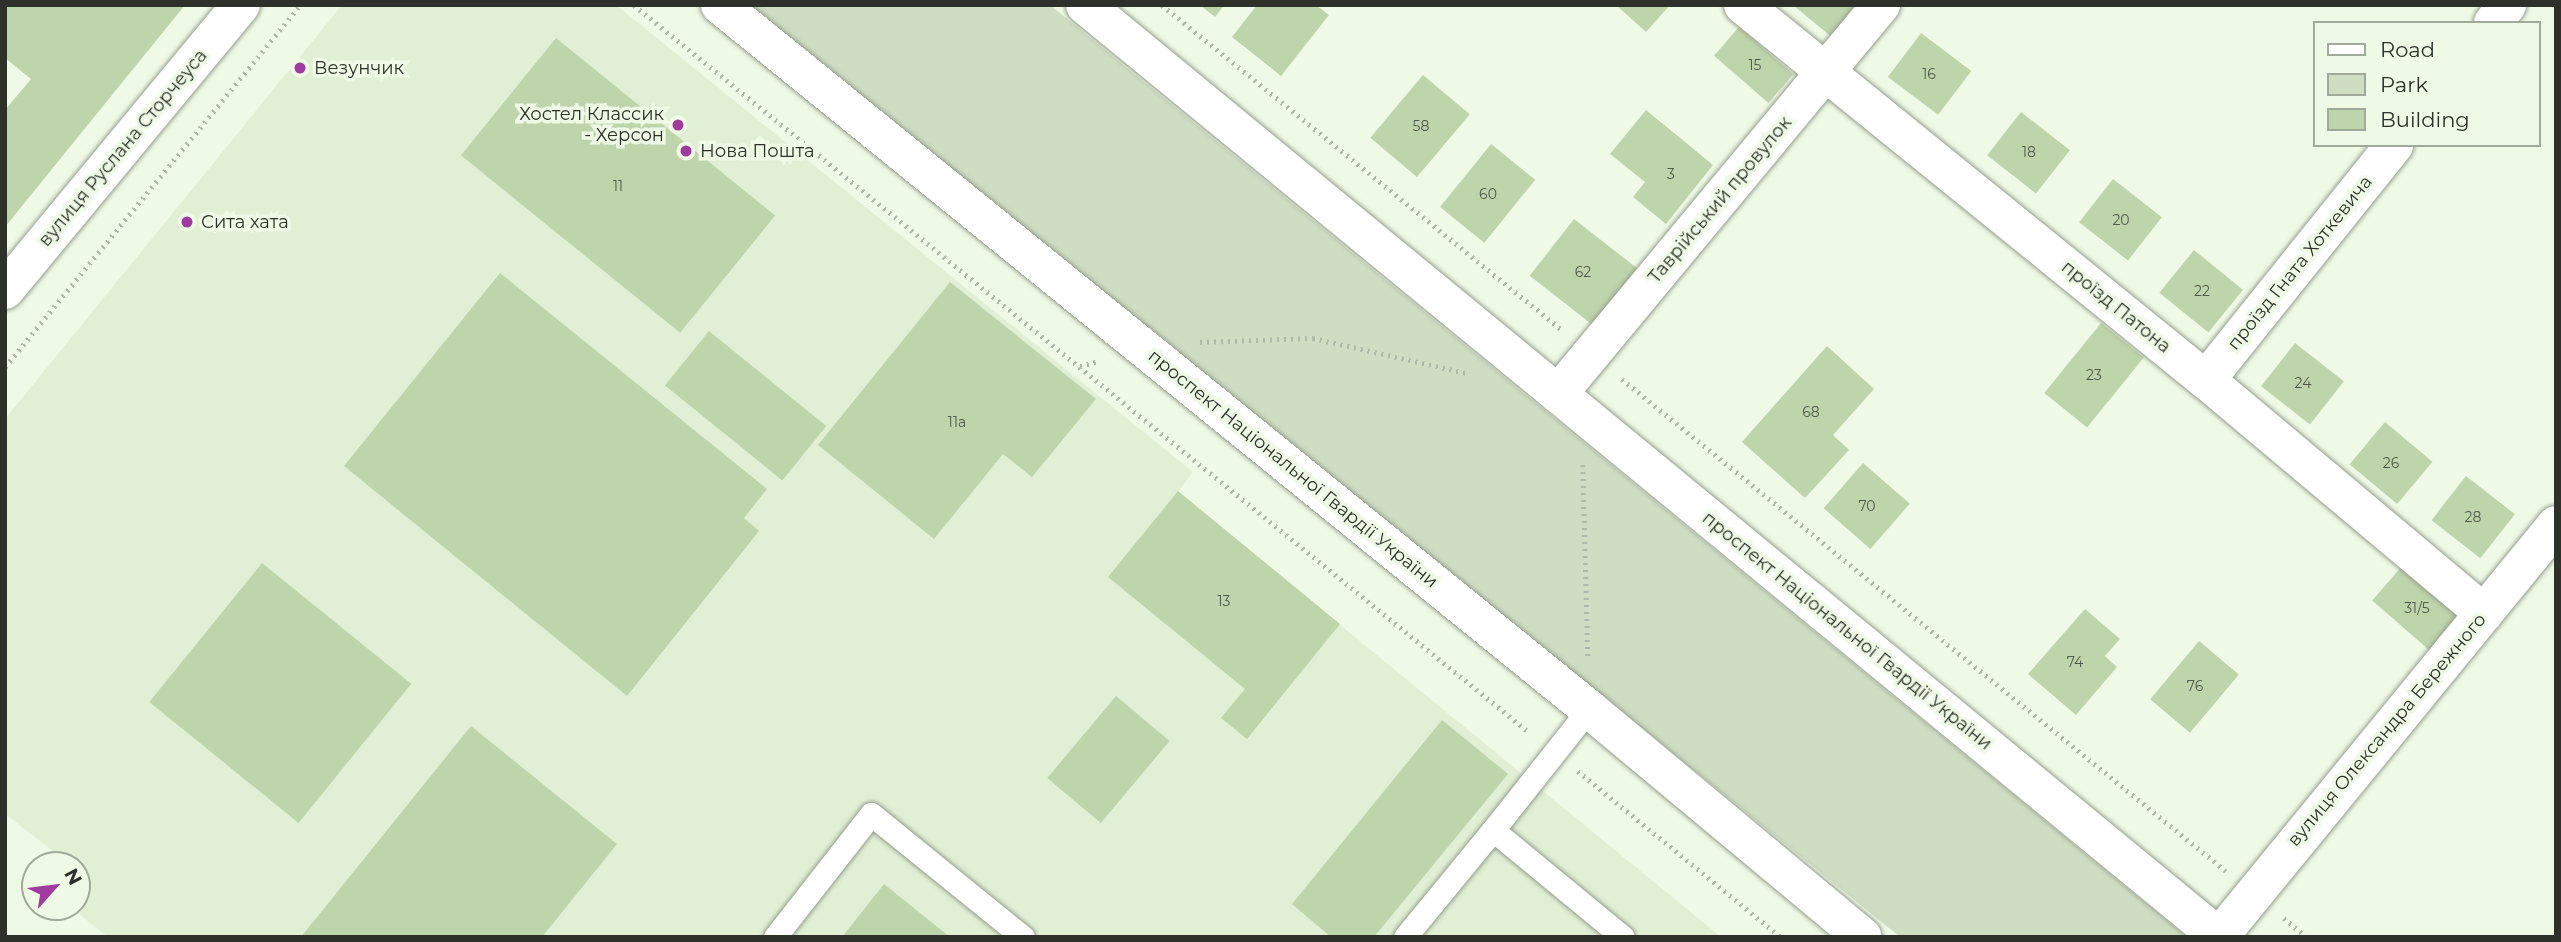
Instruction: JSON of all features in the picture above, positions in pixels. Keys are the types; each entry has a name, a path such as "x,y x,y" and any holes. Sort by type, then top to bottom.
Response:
{"street":[{"name":"вулиця Руслана Сторчеуса","path":"5,290 242,5"},
{"name":"проспект Національної Гвардії України","path":"720,5 1589,709 1863,937"},
{"name":"проспект Національної Гвардії України","path":"1085,5 2219,937"},
{"name":"проїзд Патона","path":"1743,5 2206,380 2484,613"},
{"name":"Таврійський провулок","path":"1558,394 1881,5"},
{"path":"2495,21 2507,5"},
{"name":"проїзд Гната Хоткевича","path":"2206,380 2392,147"},
{"name":"вулиця Олександра Бережного","path":"2219,937 2556,525"}],"lane":[{"path":"1405,937 1589,709"},
{"path":"775,937 871,814 1023,937"},
{"path":"1493,830 1623,937"}],"path":[{"path":"5,367 300,5"},
{"path":"634,5 1782,937"},
{"path":"1162,5 2307,937"},
{"path":"1080,366 1169,344 1312,338 1481,376"},
{"path":"1582,455 1589,709"}],"shaded area":[{"path":"342,5 616,5 1193,472 1178,492 1721,937 108,937 88,921 91,921 91,851 53,851 5,814 5,419"}],"green space":[{"path":"751,5 1050,5 2187,937 1900,937"}],"building":[{"path":"5,5 185,5 5,227 5,110 31,79 5,58"},
{"path":"1200,5 1224,5 1215,17"},
{"path":"1257,5 1316,5 1329,15 1281,76 1232,37"},
{"path":"1616,5 1670,5 1646,32"},
{"path":"1793,5 1861,5 1834,39"},
{"path":"1739,27 1793,74 1768,103 1714,56"},
{"path":"1921,33 1971,71 1938,115 1888,77"},
{"path":"556,38 775,215 680,333 461,155"},
{"path":"1423,75 1470,114 1417,177 1370,138"},
{"path":"1646,110 1713,165 1666,224 1633,197 1645,182 1610,154"},
{"path":"2021,112 2070,150 2036,194 1987,155"},
{"path":"1491,144 1535,180 1484,243 1440,207"},
{"path":"2113,179 2162,217 2128,261 2079,222"},
{"path":"1574,219 1637,268 1593,325 1530,276"},
{"path":"2194,250 2243,290 2208,332 2159,293"},
{"path":"500,273 767,489 744,518 759,531 627,696 344,466"},
{"path":"950,282 1096,399 1032,477 1003,454 934,539 818,445"},
{"path":"2101,323 2144,358 2087,428 2044,393"},
{"path":"709,331 826,426 782,480 665,385"},
{"path":"2295,343 2344,381 2310,425 2261,386"},
{"path":"1827,346 1874,389 1833,435 1849,450 1805,498 1742,442"},
{"path":"2385,422 2432,462 2397,504 2350,464"},
{"path":"1863,463 1910,504 1870,549 1824,508"},
{"path":"2466,476 2515,514 2480,558 2432,520"},
{"path":"1178,491 1340,624 1247,739 1221,718 1245,689 1108,577"},
{"path":"262,563 411,684 299,823 149,702"},
{"path":"2403,565 2462,616 2431,652 2372,600"},
{"path":"2085,609 2120,639 2105,656 2117,667 2076,715 2028,674"},
{"path":"2199,641 2239,674 2190,733 2150,699"},
{"path":"1116,696 1170,741 1101,823 1047,778"},
{"path":"1442,720 1508,774 1374,937 1331,937 1292,904"},
{"path":"471,726 617,844 542,937 301,937"},
{"path":"884,884 950,937 842,937"}],"place":[{"name":"Везунчик","path":"300,68"},
{"name":"Хостел Классик - Херсон","path":"678,125"},
{"name":"Нова Пошта","path":"686,151"},
{"name":"Сита хата","path":"187,222"}]}
